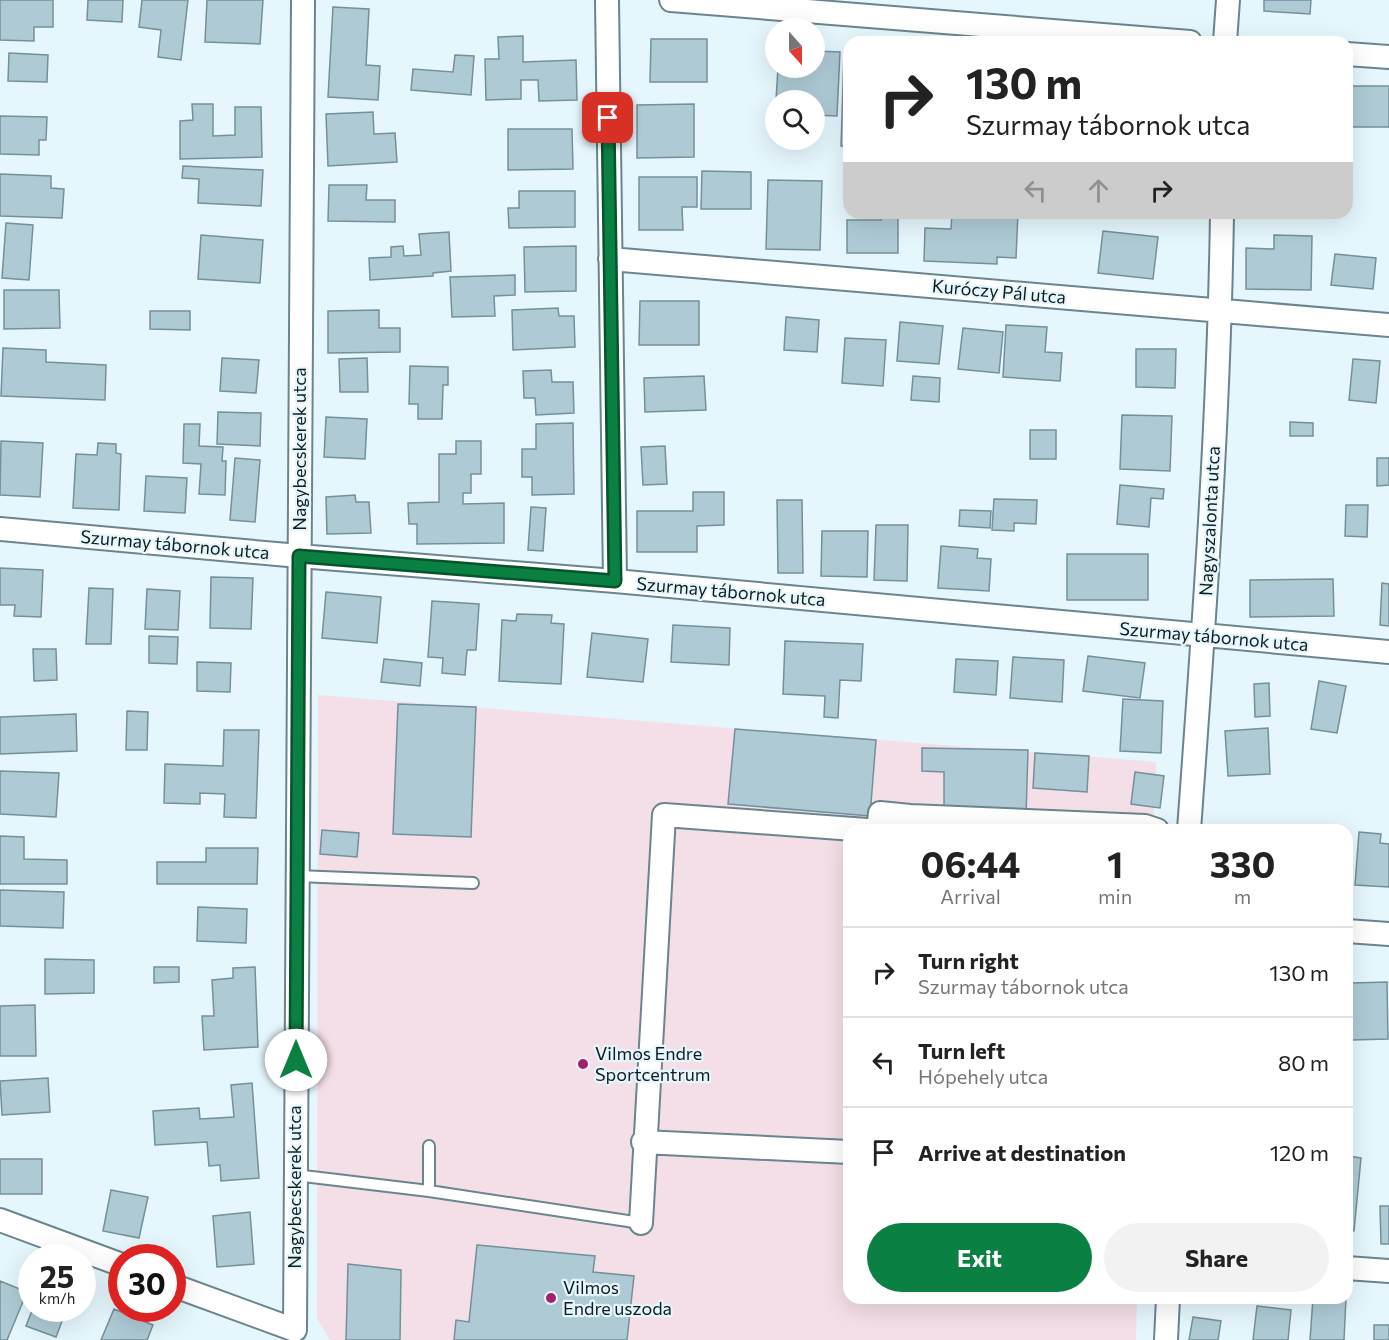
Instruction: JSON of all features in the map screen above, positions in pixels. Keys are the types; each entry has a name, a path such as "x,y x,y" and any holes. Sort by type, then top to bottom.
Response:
{"street":[{"name":"Nagybecskerek utca","path":"186,1290 295,1330 303,0"},
{"path":"607,0 615,581"},
{"path":"671,0 925,9 1142,36"},
{"path":"1225,36 1228,0"},
{"path":"1353,54 1389,57"},
{"name":"Nagyszalonta utca","path":"1190,824 1221,311 1222,219"},
{"name":"Kuróczy Pál utca","path":"610,259 1389,325"},
{"name":"Szurmay tábornok utca","path":"0,529 615,581 1389,652"},
{"path":"879,824 880,813 1098,824"},
{"path":"641,1223 643,1142 664,814 843,828"},
{"path":"1353,931 1389,934"},
{"path":"643,1142 843,1152"},
{"path":"0,1220 108,1260"},
{"path":"1353,1268 1389,1271"},
{"path":"1166,1340 1168,1304"}],"lane":[{"path":"297,876 473,883"},
{"path":"429,1146 429,1191"},
{"path":"296,1175 429,1191 641,1223"}],"shaded area":[{"name":"Vilmos Endre Sportcentrum","path":"318,695 1156,762 1153,824 843,824 843,1304 1137,1304 1136,1340 330,1340 317,1318"}],"building":[{"path":"0,0 53,0 53,27 34,27 34,41 0,40"},
{"path":"88,0 123,0 122,22 87,20"},
{"path":"142,0 188,0 181,60 158,57 161,30 139,27"},
{"path":"207,0 263,0 260,44 205,42"},
{"path":"1264,0 1311,0 1310,14 1264,11"},
{"path":"333,7 369,9 366,65 380,66 378,100 328,97"},
{"path":"523,36 523,62 576,60 577,100 539,101 538,80 521,80 521,99 486,100 485,59 499,59 498,37"},
{"path":"651,39 707,39 707,82 650,82"},
{"path":"825,51 840,52 837,116 825,115 825,90 777,90 777,78 825,78"},
{"path":"9,53 48,55 47,82 8,81"},
{"path":"455,55 474,56 471,95 411,90 413,69 453,72"},
{"path":"843,83 843,146 841,146"},
{"path":"1353,86 1389,86 1389,127 1353,127"},
{"path":"192,104 213,104 213,136 235,135 235,107 261,107 262,157 180,159 180,121 193,120"},
{"path":"694,104 694,157 637,158 637,105"},
{"path":"373,112 374,134 395,133 397,162 328,166 326,114"},
{"path":"0,116 47,117 46,140 39,140 39,155 0,154"},
{"path":"508,129 572,129 573,169 508,170"},
{"path":"183,166 263,170 261,206 198,203 199,179 182,178"},
{"path":"702,171 751,172 751,209 701,209"},
{"path":"0,174 51,176 51,188 64,189 62,218 0,216"},
{"path":"639,177 697,177 697,207 682,207 683,230 639,230"},
{"path":"768,180 822,181 820,250 766,249"},
{"path":"329,185 367,185 366,200 395,200 395,222 328,221"},
{"path":"519,191 575,191 575,227 509,228 508,208 519,208"},
{"path":"898,219 898,253 847,253 847,220"},
{"path":"952,219 1018,219 1016,258 997,257 997,264 924,261 925,228 951,229"},
{"path":"6,223 33,225 29,280 2,278"},
{"path":"1103,231 1158,237 1153,279 1098,273"},
{"path":"449,232 451,271 433,273 433,276 370,280 369,258 391,257 391,247 403,246 404,256 421,255 419,234"},
{"path":"201,235 263,240 260,283 198,279"},
{"path":"1274,235 1312,236 1311,290 1246,289 1246,248 1274,249"},
{"path":"576,246 576,291 525,292 524,247"},
{"path":"1335,254 1376,258 1373,289 1331,285"},
{"path":"515,275 515,295 494,296 495,316 452,317 450,277"},
{"path":"4,290 59,290 60,328 4,329"},
{"path":"640,301 699,301 699,345 639,345"},
{"path":"558,308 559,316 574,316 575,347 513,350 512,310"},
{"path":"379,310 379,328 400,328 400,352 328,353 328,311"},
{"path":"150,311 190,311 190,330 150,329"},
{"path":"786,317 819,320 817,352 784,350"},
{"path":"900,322 943,326 939,364 897,361"},
{"path":"1006,325 1047,327 1045,352 1062,353 1060,381 1003,377"},
{"path":"963,328 1003,332 999,373 958,369"},
{"path":"845,338 886,340 883,386 842,383"},
{"path":"3,348 46,350 46,362 106,365 105,400 1,396"},
{"path":"1136,349 1176,349 1175,388 1136,387"},
{"path":"222,358 259,360 256,393 220,391"},
{"path":"367,358 368,392 340,392 339,359"},
{"path":"1353,359 1380,361 1376,403 1349,400"},
{"path":"410,366 448,367 448,385 443,385 442,419 418,419 418,404 409,404"},
{"path":"551,370 552,382 573,382 574,413 536,415 535,398 524,398 523,371"},
{"path":"704,376 706,410 645,412 644,378"},
{"path":"913,376 940,378 939,402 911,400"},
{"path":"218,412 261,413 260,446 217,444"},
{"path":"1122,415 1172,416 1170,471 1120,469"},
{"path":"326,417 367,419 365,459 324,457"},
{"path":"1290,422 1313,423 1313,436 1290,436"},
{"path":"573,423 574,494 532,495 532,477 522,477 522,449 536,449 536,424"},
{"path":"184,424 200,424 199,446 223,447 222,461 226,461 225,495 199,494 201,464 183,463"},
{"path":"1030,430 1056,430 1056,459 1030,459"},
{"path":"1,441 43,443 40,497 0,495"},
{"path":"456,441 481,441 481,474 471,474 471,493 463,493 463,504 504,503 504,543 417,544 417,524 409,524 408,503 439,502 439,454 456,454"},
{"path":"98,443 116,444 116,453 121,454 119,510 73,508 76,454 97,455"},
{"path":"665,446 667,484 643,485 641,447"},
{"path":"235,458 260,460 255,522 230,520"},
{"path":"1377,458 1389,458 1389,485 1377,486"},
{"path":"146,476 187,478 185,513 144,511"},
{"path":"1120,485 1164,489 1163,499 1151,498 1149,527 1117,524"},
{"path":"693,492 724,492 724,525 697,526 697,552 637,552 637,511 693,511"},
{"path":"355,495 356,502 369,502 371,533 327,534 326,497"},
{"path":"994,499 1037,500 1036,524 1014,523 1014,531 992,530"},
{"path":"777,500 802,500 803,573 778,573"},
{"path":"1346,505 1368,505 1367,537 1345,536"},
{"path":"531,507 546,508 543,551 528,550"},
{"path":"960,510 991,511 990,528 959,526"},
{"path":"876,525 908,525 907,581 874,580"},
{"path":"822,531 868,531 867,577 821,576"},
{"path":"941,546 978,549 977,558 991,559 989,591 938,588"},
{"path":"1067,554 1148,554 1148,600 1067,600"},
{"path":"0,568 43,570 41,617 14,616 15,605 0,605"},
{"path":"211,577 253,578 251,629 210,628"},
{"path":"1333,579 1334,616 1250,617 1250,580"},
{"path":"1382,583 1389,584 1389,626 1380,625"},
{"path":"89,588 113,589 111,644 86,644"},
{"path":"147,589 180,591 178,630 145,629"},
{"path":"326,592 381,597 377,643 322,638"},
{"path":"432,601 479,604 476,650 467,650 465,675 442,673 443,658 428,657"},
{"path":"517,614 552,615 551,623 564,624 561,684 499,681 502,620 516,621"},
{"path":"673,625 730,628 729,665 671,662"},
{"path":"592,633 648,639 643,682 587,677"},
{"path":"149,636 178,637 177,664 149,663"},
{"path":"785,641 863,644 861,681 840,680 838,718 824,717 825,696 783,694"},
{"path":"33,649 56,649 57,680 34,681"},
{"path":"1088,656 1145,663 1140,698 1083,691"},
{"path":"1013,657 1064,660 1062,702 1010,698"},
{"path":"384,659 422,663 420,686 381,682"},
{"path":"956,659 998,661 996,695 954,692"},
{"path":"197,662 231,663 230,692 197,691"},
{"path":"1319,681 1346,686 1337,733 1311,729"},
{"path":"1269,683 1270,716 1255,717 1254,684"},
{"path":"1123,699 1163,701 1161,753 1120,751"},
{"path":"398,704 476,707 471,837 393,834"},
{"path":"127,711 148,712 147,750 126,750"},
{"path":"76,714 77,751 0,754 0,717"},
{"path":"1268,728 1270,774 1228,776 1225,731"},
{"path":"735,729 876,740 870,816 728,804"},
{"path":"224,730 259,730 256,818 224,817 225,794 200,793 200,804 164,803 165,764 223,766"},
{"path":"922,748 1028,750 1026,816 944,815 944,772 922,771"},
{"path":"1035,753 1089,756 1087,792 1033,788"},
{"path":"0,771 59,773 56,817 0,814"},
{"path":"1135,772 1164,776 1160,808 1131,804"},
{"path":"322,830 359,833 357,857 320,854"},
{"path":"1359,832 1381,834 1380,843 1389,844 1389,887 1355,885"},
{"path":"0,836 24,837 24,859 67,860 67,884 0,884"},
{"path":"206,848 258,848 257,884 157,884 157,862 206,862"},
{"path":"0,890 64,892 63,928 0,926"},
{"path":"198,907 247,909 246,943 197,941"},
{"path":"45,959 94,960 94,993 45,994"},
{"path":"154,967 179,967 179,982 154,983"},
{"path":"255,967 258,1047 204,1050 202,1016 214,1016 212,980 233,978 233,968"},
{"path":"1387,982 1388,1039 1353,1040 1353,983"},
{"path":"35,1005 36,1056 0,1056 0,1006"},
{"path":"48,1078 50,1112 2,1115 0,1081"},
{"path":"252,1083 259,1178 221,1181 220,1165 209,1166 207,1142 155,1145 153,1111 199,1108 200,1119 234,1117 231,1085"},
{"path":"1353,1157 1361,1158 1353,1231"},
{"path":"0,1159 42,1159 42,1194 0,1194"},
{"path":"111,1190 148,1197 139,1238 103,1231"},
{"path":"1380,1206 1389,1206 1389,1244 1381,1244"},
{"path":"250,1212 254,1264 217,1267 213,1216"},
{"name":"Vilmos Endre uszoda","path":"477,1245 595,1256 593,1272 634,1276 627,1340 454,1340 456,1320 469,1322"},
{"path":"348,1264 401,1270 400,1340 346,1340"},
{"path":"0,1281 18,1288 18,1314 7,1340 0,1340"},
{"path":"1313,1304 1346,1304 1344,1340 1310,1340"},
{"path":"1257,1306 1291,1310 1288,1340 1253,1340"},
{"path":"1193,1317 1221,1321 1218,1340 1189,1340"},
{"path":"28,1322 62,1322 56,1337 26,1326"},
{"path":"109,1322 146,1322 153,1325 147,1340 101,1340"},
{"path":"1374,1325 1389,1325 1389,1340 1374,1340"}],"place":[{"name":"Vilmos Endre Sportcentrum","path":"583,1064"},
{"name":"Vilmos Endre uszoda","path":"551,1298"}],"route":[{"path":"296,1060 299,556 615,581 608,118"}]}
